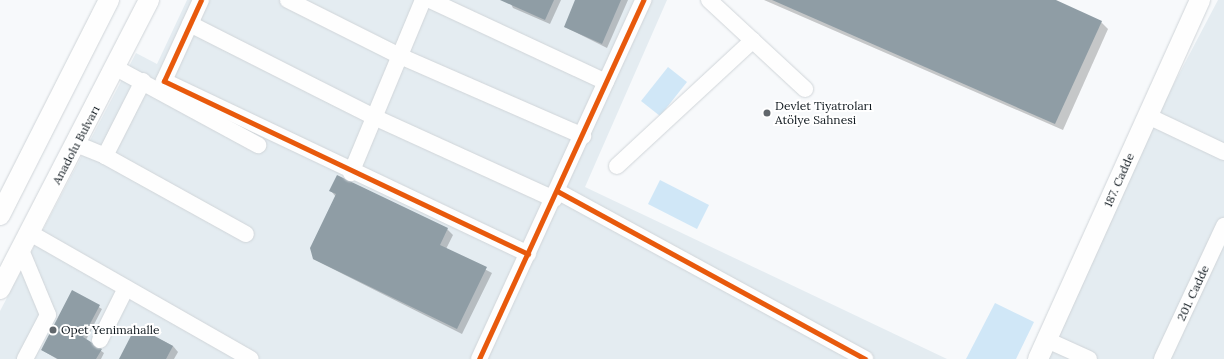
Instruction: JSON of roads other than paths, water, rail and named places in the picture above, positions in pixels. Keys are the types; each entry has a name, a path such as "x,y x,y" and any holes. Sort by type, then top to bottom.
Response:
{"main road":[{"path":"0,215 109,0"},
{"name":"Anadolu Bulvarı","path":"0,289 136,31 149,0"},
{"path":"136,31 156,0"},
{"name":"187. Cadde","path":"1038,359 1200,0"}],"street":[{"path":"201,0 164,81 351,173 528,254"},
{"path":"288,0 400,56 583,136"},
{"path":"351,173 424,0"},
{"path":"430,0 606,82"},
{"path":"479,359 583,136 643,0"},
{"path":"709,0 805,89"},
{"path":"190,24 374,117 555,195 865,359"},
{"path":"617,166 753,40"},
{"path":"116,68 258,145"},
{"path":"105,156 143,82"},
{"path":"1148,116 1224,152"},
{"path":"76,144 105,156 246,234"},
{"name":"201. Cadde","path":"1162,359 1224,226"},
{"path":"30,233 251,359"},
{"path":"21,250 48,316 25,359"},
{"path":"100,340 126,288"},
{"path":"1047,340 1090,359"}],"place":[{"name":"Devlet Tiyatroları Atölye Sahnesi","path":"767,113"},
{"name":"Opet Yenimahalle","path":"53,330"}]}
